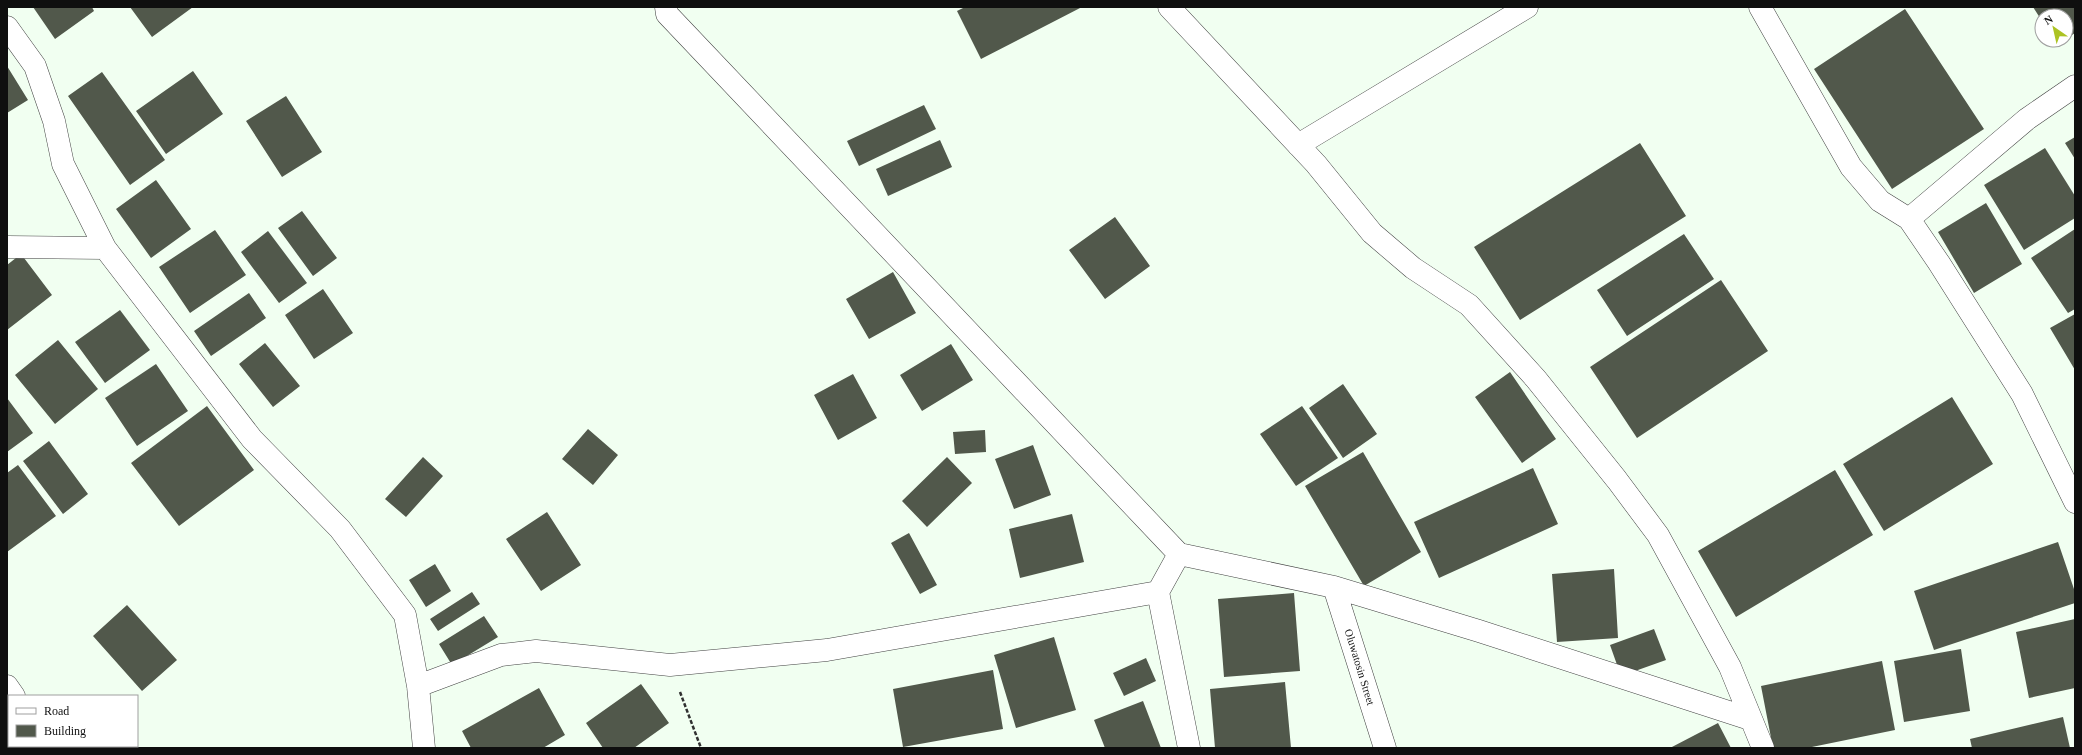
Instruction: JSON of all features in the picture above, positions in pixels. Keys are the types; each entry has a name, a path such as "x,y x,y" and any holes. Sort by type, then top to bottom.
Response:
{"street":[{"path":"666,7 667,14 1179,554 1334,587 1479,631 1750,720"},
{"path":"1169,7 1316,164 1372,233 1413,268 1469,305 1536,379 1584,441 1618,480 1658,535 1730,667 1750,720 1763,748"},
{"path":"1298,145 1527,7"},
{"path":"1760,7 1850,167 1880,201 1909,219 2022,394 2075,502"},
{"path":"7,27 35,66 54,120 63,164 105,248 252,440 340,529 405,615 418,686 424,748"},
{"path":"1909,219 2027,119 2075,86"},
{"path":"7,247 105,248"},
{"path":"1179,554 1158,592 1189,748"},
{"name":"Oluwatosin Street","path":"1334,587 1385,748"},
{"path":"418,686 501,655 536,651 670,665 827,650 1158,592"},
{"path":"7,686 13,695"}],"path":[{"path":"670,665 700,748"}],"building":[{"path":"33,7 92,7 94,11 55,39"},
{"path":"130,7 193,7 152,37"},
{"path":"965,7 1082,7 981,59 957,11"},
{"path":"2033,7 2075,7 2075,33 2074,34 2074,8 2034,9"},
{"path":"1905,9 1984,129 1892,189 1814,69"},
{"path":"7,66 28,100 7,113"},
{"path":"193,71 223,114 166,154 136,111"},
{"path":"102,72 165,160 130,185 68,96"},
{"path":"286,96 322,152 282,177 246,121"},
{"path":"924,105 936,129 859,166 847,141"},
{"path":"2075,137 2075,159 2065,143"},
{"path":"940,140 952,167 888,196 876,169"},
{"path":"1640,143 1686,216 1520,320 1474,247"},
{"path":"2045,148 2075,196 2075,218 2024,250 1984,185"},
{"path":"156,180 191,229 151,258 116,209"},
{"path":"1986,203 2022,264 1974,293 1938,232"},
{"path":"302,211 337,258 313,276 278,228"},
{"path":"1115,217 1150,266 1105,299 1069,250"},
{"path":"2075,229 2075,309 2068,313 2031,258"},
{"path":"215,230 246,275 190,313 159,267"},
{"path":"268,231 307,283 279,303 241,252"},
{"path":"1684,234 1714,279 1627,336 1597,290"},
{"path":"21,254 52,295 7,330 7,265"},
{"path":"893,272 916,313 869,339 846,299"},
{"path":"1721,280 1768,351 1637,438 1590,367"},
{"path":"323,289 353,333 314,359 285,315"},
{"path":"249,293 266,318 211,356 194,331"},
{"path":"120,310 150,350 105,383 75,342"},
{"path":"2075,314 2075,370 2050,328"},
{"path":"58,340 98,389 55,424 15,375"},
{"path":"265,343 300,386 273,407 239,364"},
{"path":"951,344 973,380 922,411 900,375"},
{"path":"156,364 188,411 137,446 105,398"},
{"path":"1510,372 1556,439 1522,463 1475,397"},
{"path":"853,374 877,418 838,440 814,395"},
{"path":"1343,384 1377,434 1343,458 1309,408"},
{"path":"1952,397 1993,464 1884,531 1843,464"},
{"path":"7,398 33,433 7,452"},
{"path":"207,406 254,470 179,526 131,463"},
{"path":"1302,406 1338,458 1296,486 1260,434"},
{"path":"588,429 618,455 593,485 562,459"},
{"path":"985,430 986,452 955,454 953,432"},
{"path":"49,441 88,494 63,514 23,461"},
{"path":"1033,445 1051,495 1014,509 995,459"},
{"path":"1363,452 1421,552 1364,586 1305,486"},
{"path":"423,457 443,476 406,517 385,499"},
{"path":"947,457 972,483 927,527 902,501"},
{"path":"18,465 56,516 7,552 7,473"},
{"path":"1533,468 1558,524 1439,578 1414,522"},
{"path":"1835,470 1873,535 1736,617 1698,551"},
{"path":"547,512 581,565 541,591 506,539"},
{"path":"1072,514 1084,562 1020,578 1009,529"},
{"path":"909,533 937,585 920,594 891,543"},
{"path":"2058,542 2075,592 2075,603 1934,650 1914,591"},
{"path":"435,564 451,591 426,607 409,580"},
{"path":"1614,569 1618,638 1557,642 1552,574"},
{"path":"472,592 480,604 438,631 430,619"},
{"path":"1294,593 1300,671 1224,677 1218,599"},
{"path":"127,605 177,660 142,691 93,636"},
{"path":"484,616 498,637 452,665 439,644"},
{"path":"2075,619 2075,688 2029,698 2016,632"},
{"path":"1654,629 1666,660 1621,676 1610,645"},
{"path":"1054,637 1076,710 1016,728 994,655"},
{"path":"1961,649 1970,711 1904,722 1894,661"},
{"path":"1146,658 1156,681 1124,696 1113,673"},
{"path":"1882,661 1895,730 1807,748 1773,748 1761,686"},
{"path":"993,670 1003,729 903,747 893,689"},
{"path":"1285,682 1291,748 1215,748 1210,689"},
{"path":"641,684 669,723 634,748 603,748 586,723"},
{"path":"539,688 565,735 543,748 471,748 462,731"},
{"path":"1143,701 1161,748 1105,748 1094,720"},
{"path":"2063,717 2070,748 1972,748 1970,739"},
{"path":"1718,723 1731,748 1670,748"}]}
